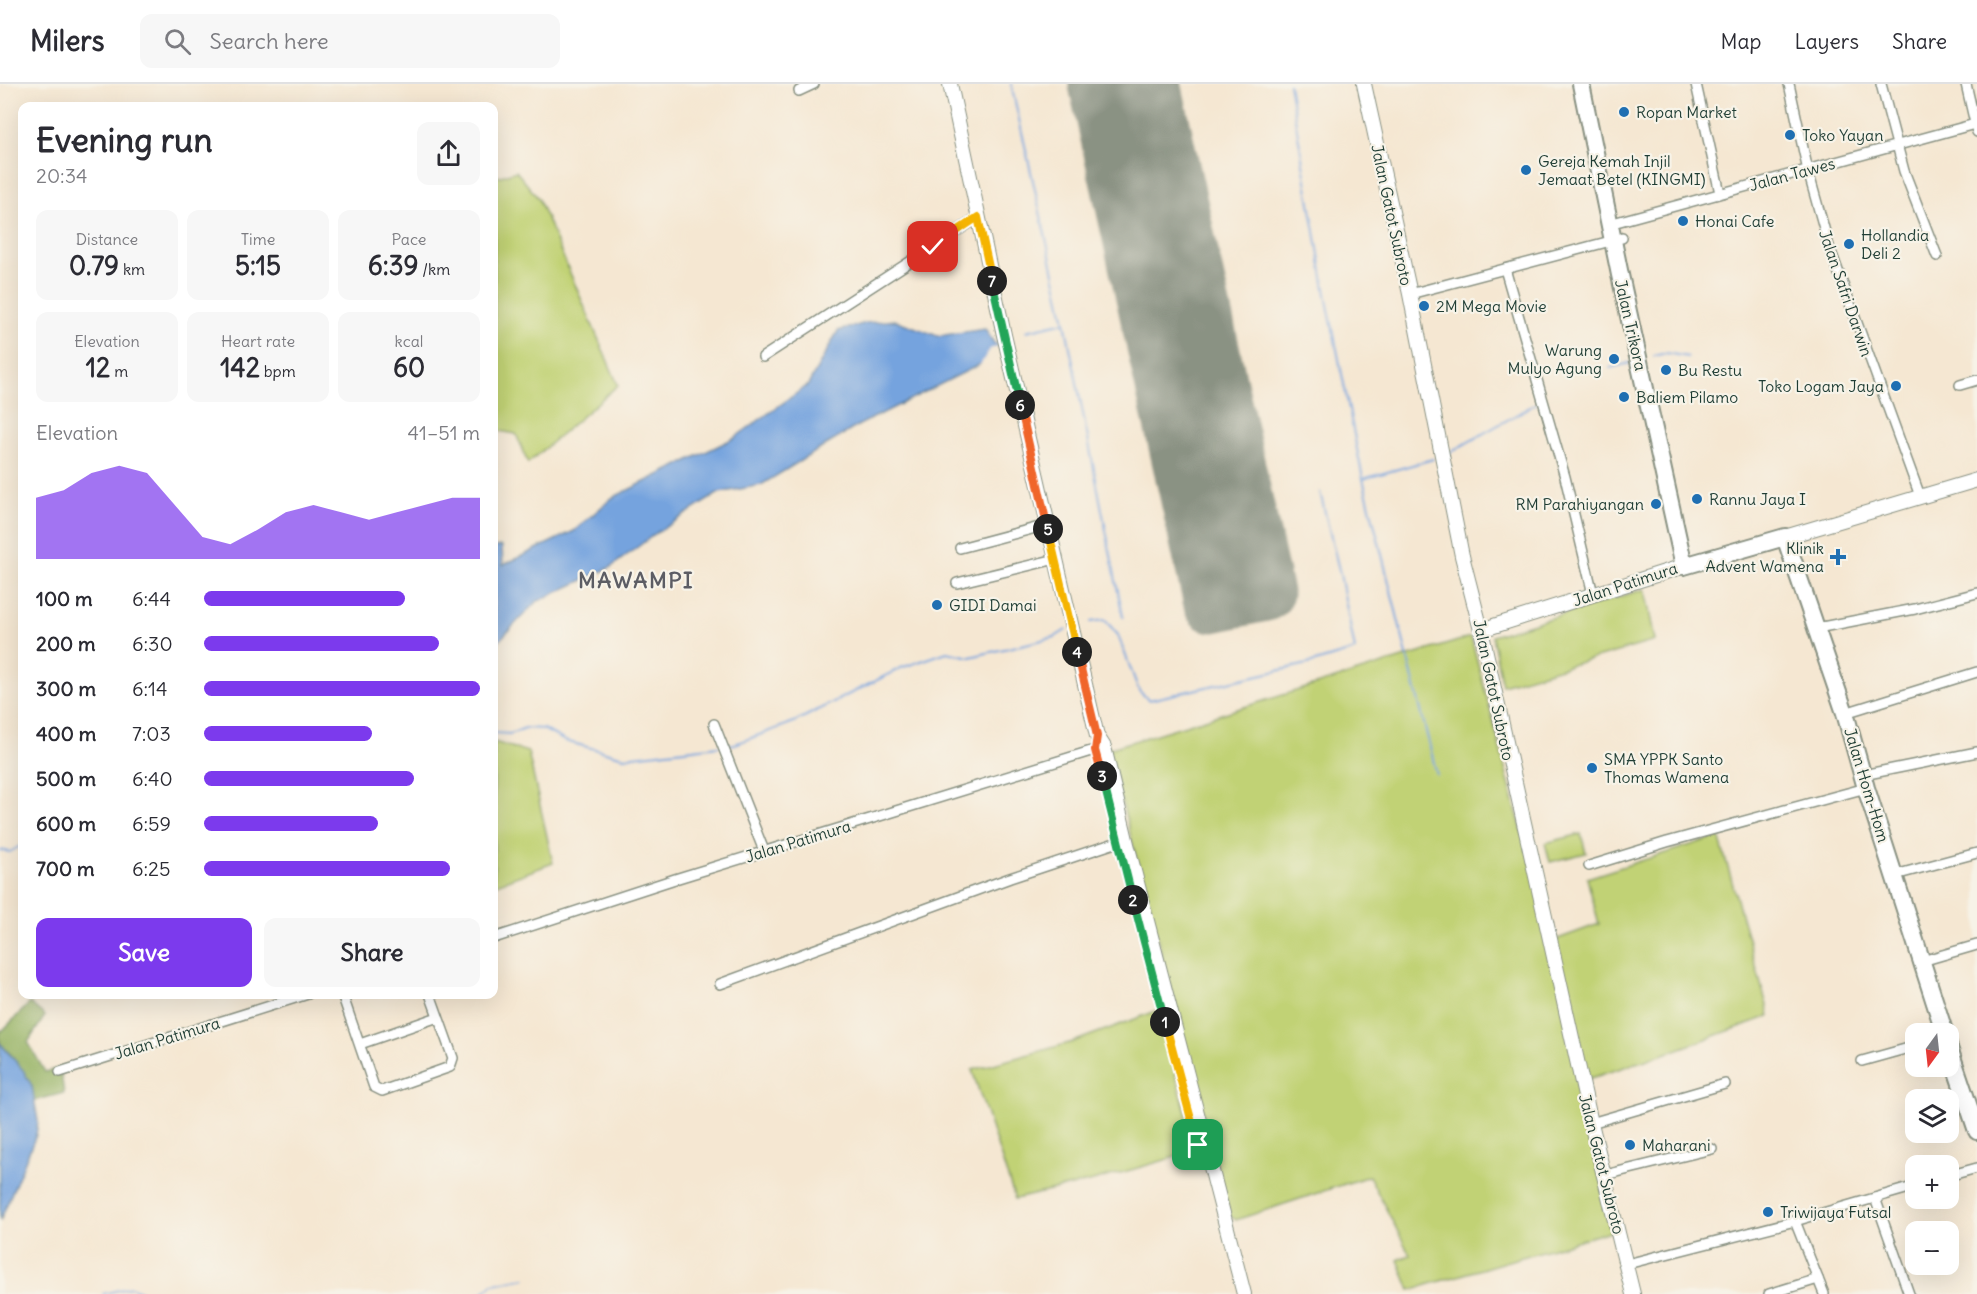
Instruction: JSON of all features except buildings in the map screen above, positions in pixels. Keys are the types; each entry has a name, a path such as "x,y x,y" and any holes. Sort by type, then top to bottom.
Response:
{"highway":[{"name":"Jalan Trikora","path":"1581,84 1598,144"},
{"name":"Jalan Trikora","path":"1589,84 1598,144 1616,231 1689,564"},
{"name":"Jalan Patimura","path":"1689,564 1785,537"},
{"name":"Jalan Hom-Hom","path":"1785,537 1845,713 1942,1023"},
{"path":"1959,1077 1977,1131"}],"main road":[{"path":"950,84 1118,842 1168,1016"},
{"name":"Jalan Gatot Subroto","path":"1364,84 1410,294 1462,556 1481,630 1591,1123 1633,1294"},
{"name":"Jalan Patimura","path":"1785,537 1977,480"},
{"name":"Jalan Patimura","path":"1481,630 1689,564"},
{"path":"1098,744 1235,1275 1244,1294"},
{"path":"1235,1275 1236,1294"}],"street":[{"path":"799,91 814,84"},
{"path":"1696,84 1720,193"},
{"name":"Jalan Safri Darwin","path":"1789,84 1808,171 1829,246 1920,496"},
{"path":"1881,84 1904,171 1937,256"},
{"path":"1966,84 1976,128"},
{"name":"Jalan Tawes","path":"1410,294 1505,269 1720,193 1897,146 1976,128"},
{"path":"763,357 978,217"},
{"path":"1505,269 1565,477 1593,594"},
{"path":"1960,385 1977,380"},
{"path":"960,548 1047,525"},
{"path":"957,583 1056,559"},
{"path":"1817,628 1876,617 1977,593"},
{"path":"1845,713 1977,672"},
{"path":"714,724 764,851"},
{"name":"Jalan Patimura","path":"498,937 1098,744"},
{"path":"1589,866 1865,782 1977,752"},
{"path":"720,984 1010,878 1118,842"},
{"path":"1895,875 1977,853"},
{"path":"1922,961 1977,945"},
{"name":"Jalan Patimura","path":"60,1071 292,999"},
{"path":"344,999 374,1087 382,1091 450,1067 452,1064 453,1058 431,999"},
{"path":"360,1044 438,1017"},
{"path":"1862,1061 1905,1049"},
{"path":"1591,1123 1725,1084"},
{"path":"1605,1175 1712,1149"},
{"path":"1959,1173 1977,1168"},
{"path":"1627,1264 1795,1221 1905,1189"},
{"path":"1875,1198 1909,1294"},
{"path":"1795,1221 1824,1294"},
{"path":"1769,1294 1818,1279"}],"green space":[{"path":"516,171 538,198 618,385 528,463 516,434 498,431 498,177"},
{"path":"1645,589 1655,641 1502,685 1492,636"},
{"path":"1471,637 1516,810 1555,940 1599,924 1587,878 1719,836 1770,1016 1582,1081 1617,1229 1410,1290 1398,1260 1410,1255 1369,1176 1236,1220 1230,1216 1108,749"},
{"path":"498,743 528,752 553,863 498,884"},
{"path":"1581,834 1586,853 1550,862 1545,843"},
{"path":"30,1003 45,1016 28,1042 45,1072 60,1068 64,1093 33,1101 32,1086 13,1057 0,1043 0,1030 2,1031"},
{"path":"1159,1010 1196,1151 1093,1181 1015,1199 972,1070 1073,1042"}],"water":[{"path":"895,320 938,336 985,329 996,346 989,348 979,365 859,425 761,485 719,493 656,533 611,567 536,602 498,642 498,546 502,546 503,565 574,531 612,498 734,438 808,385 838,331 866,323"},
{"path":"0,1043 23,1070 32,1086 38,1121 36,1135 0,1221"}],"waterway":[{"path":"1011,84 1065,322 1123,617"},
{"path":"1289,84 1327,300 1363,479 1437,775"},
{"path":"1026,331 1065,322"},
{"path":"980,363 989,348 996,346 999,342"},
{"path":"1654,356 1666,353 1688,357"},
{"path":"1610,368 1630,363"},
{"path":"1449,453 1537,403"},
{"path":"1363,479 1433,459"},
{"path":"1091,622 1105,620 1118,635 1139,691 1149,700 1312,663 1355,650 1320,492"},
{"path":"725,745 735,744 794,722 901,668 947,652 970,657 1055,637 1066,630"},
{"path":"498,733 510,734 525,728 543,729 565,741 624,757 719,746"},
{"path":"0,850 10,852 18,847"},
{"path":"481,1294 493,1284 526,1278"},
{"path":"103,1294 131,1287 146,1294"}],"runway":[{"path":"1097,84 1212,604 1265,593 1153,84"}],"place":[{"name":"Ropan Market","path":"1624,112"},
{"name":"Toko Yayan","path":"1790,135"},
{"name":"Gereja Kemah Injil Jemaat Betel (KINGMI)","path":"1526,170"},
{"name":"Honai Cafe","path":"1683,221"},
{"name":"Hollandia Deli 2","path":"1849,244"},
{"name":"2M Mega Movie","path":"1424,306"},
{"name":"Warung Mulyo Agung","path":"1614,359"},
{"name":"Bu Restu","path":"1666,370"},
{"name":"Toko Logam Jaya","path":"1896,386"},
{"name":"Baliem Pilamo","path":"1624,397"},
{"name":"Rannu Jaya I","path":"1697,499"},
{"name":"RM Parahiyangan","path":"1656,504"},
{"name":"Klinik Advent Wamena","path":"1838,557"},
{"name":"GIDI Damai","path":"937,605"},
{"name":"SMA YPPK Santo Thomas Wamena","path":"1592,768"},
{"name":"Maharani","path":"1630,1145"},
{"name":"Triwijaya Futsal","path":"1768,1212"}],"district":[{"name":"MAWAMPI","path":"636,580"}],"route":[{"path":"933,247 978,217 1097,736 1095,750 1198,1145"}]}
